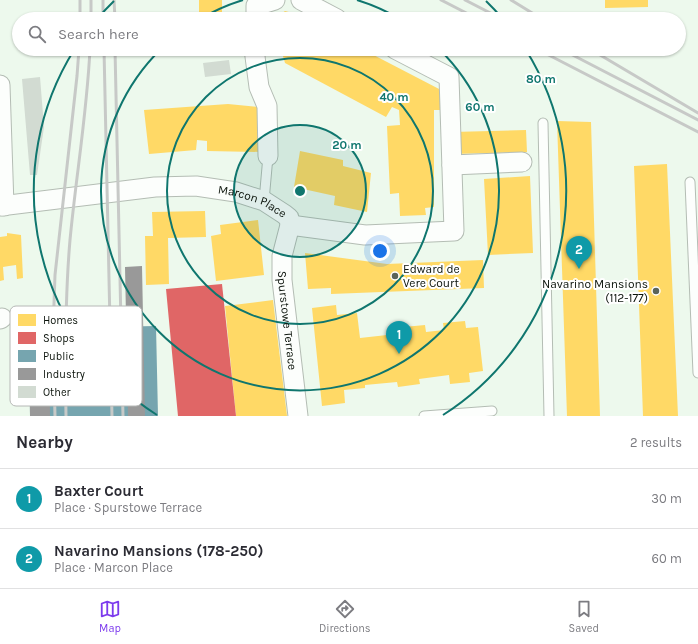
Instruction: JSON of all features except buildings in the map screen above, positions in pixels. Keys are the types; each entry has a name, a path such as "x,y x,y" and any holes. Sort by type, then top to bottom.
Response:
{"street":[{"path":"256,12 256,6 274,0"},
{"path":"301,0 324,12"},
{"path":"255,56 259,87 267,106 268,156"},
{"name":"Marcon Place","path":"2,206 155,187 190,186 236,192 264,201 289,218 290,225 365,235 454,231 449,77 408,56"},
{"path":"0,85 2,206"},
{"path":"452,165 522,162"},
{"name":"Spurstowe Terrace","path":"290,225 281,265 298,416"}],"lane":[{"path":"543,123 549,416"},
{"path":"264,201 268,156"},
{"path":"690,182 698,373"},
{"path":"424,416 492,411"}],"railway":[{"path":"80,0 80,12"},
{"path":"91,0 91,12"},
{"path":"103,0 103,12"},
{"path":"114,0 115,12"},
{"path":"441,0 464,12"},
{"path":"465,0 488,12"},
{"path":"511,0 531,12"},
{"path":"54,306 55,275 78,56"},
{"path":"66,306 72,216 90,56"},
{"path":"104,56 110,306"},
{"path":"115,56 121,306"},
{"path":"551,56 698,132"},
{"path":"575,56 698,120"},
{"path":"602,56 698,113"},
{"path":"55,406 55,416"},
{"path":"66,406 66,416"},
{"path":"112,406 112,416"},
{"path":"123,406 123,416"}],"place":[{"name":"Navarino Mansions (178-250)","path":"579,269"},
{"name":"Edward de Vere Court","path":"395,276"},
{"name":"Navarino Mansions (112-177)","path":"656,291"},
{"name":"Baxter Court","path":"399,354"}]}
